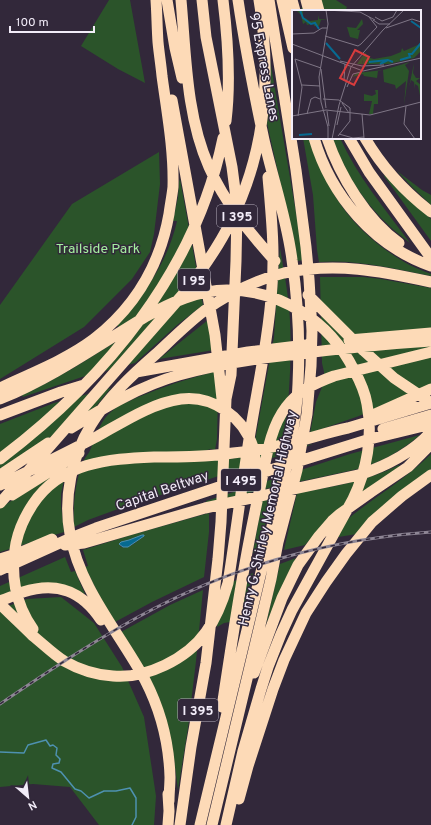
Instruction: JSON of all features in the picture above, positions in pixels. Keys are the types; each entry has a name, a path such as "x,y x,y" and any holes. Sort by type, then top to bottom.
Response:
{"highway":[{"path":"167,0 175,48 200,142 209,166 224,196 244,226 282,268 364,351 394,378 431,404"},
{"path":"181,0 191,105"},
{"name":"I 395","path":"180,825 206,663 218,559 226,399 231,375 236,261 237,210 232,167 206,37 202,0"},
{"name":"I 95","path":"0,459 75,396 104,365 137,325 178,261 209,191 220,153 226,124 229,63 223,0"},
{"name":"95 Express Lanes","path":"238,0 246,56 264,140"},
{"name":"I 95","path":"0,503 185,292 209,260 230,223 250,176 262,126 265,95 265,56 259,0"},
{"name":"Henry G. Shirley Memorial Highway","path":"268,0 296,170 306,247 312,331 307,414 297,470 282,510"},
{"path":"282,0 292,44"},
{"path":"292,0 295,10"},
{"path":"306,0 309,10"},
{"path":"316,0 319,10"},
{"path":"156,4 215,336 222,396 224,435"},
{"path":"0,388 65,357 105,329 127,307 147,278 159,252 164,238 173,189 173,168 158,44 156,4"},
{"path":"314,139 320,156 332,180 357,216 380,237 400,252 431,266"},
{"path":"327,139 336,162 350,186 360,202 383,230 402,246 431,262"},
{"path":"350,139 369,172 431,258"},
{"path":"366,139 396,180 418,202 431,212"},
{"path":"200,825 259,583 273,544 282,510 287,464 295,419 299,356 296,292 292,258 264,140"},
{"path":"0,604 43,645 64,661 87,671 113,676 127,676 144,673 176,659 193,646 205,633 217,614 228,583 250,433 269,323 272,285 272,229 264,140"},
{"path":"168,825 169,801 165,760 156,723 145,694 122,648 99,612 93,594 80,569 70,536 67,518 67,498 70,479 75,461 90,427 100,412 131,377 193,321 218,302 258,281 272,276 303,270 335,267 376,271 430,282"},
{"path":"0,400 46,378 160,308 200,293 228,290 258,294 273,298 295,308 328,332 351,363 360,381 367,404 369,426 364,471 357,491 287,620 268,667 243,751 226,825"},
{"path":"0,475 84,420 129,394 206,364 289,347 431,333"},
{"path":"0,415 61,392 114,377 154,369 249,360 326,350 431,341"},
{"path":"210,782 240,590 254,515 274,428 286,407 300,392 322,380 431,352"},
{"path":"382,365 431,359"},
{"path":"338,430 431,390"},
{"path":"0,503 70,455 136,415 164,403 181,399 195,399 221,407 233,415 248,435 253,446 255,457 256,481 254,515"},
{"path":"43,645 23,614 18,600 14,585 14,554 21,526 27,513 37,498 58,479 72,470 101,461 123,458 203,456 257,450 348,428 431,404"},
{"path":"0,559 148,503 294,455 431,415"},
{"name":"Capital Beltway","path":"0,570 96,528 264,472 370,439 431,424"},
{"path":"55,546 84,543 205,508 358,475 399,458 420,444 431,432"},
{"path":"240,702 249,688 282,598 298,565 319,536 340,514 408,467 431,444"},
{"path":"0,485 70,455"},
{"path":"232,825 248,766 273,689 284,660 306,613 346,554 372,522 402,496 431,475"},
{"name":"Henry G. Shirley Memorial Highway","path":"212,825 240,702 271,579 273,544"},
{"path":"0,601 35,589 60,589 71,592 80,597 99,612"}],"green space":[{"path":"109,0 130,0 145,83 118,69 81,46"},
{"path":"306,0 336,0 347,7 346,10 301,10"},
{"path":"270,60 304,260 297,261 267,123 271,98"},
{"path":"303,139 310,139 316,157 333,192 355,223 384,249 408,264 431,274 431,276 361,263 333,261 319,262 313,195"},
{"path":"331,139 340,139 363,179 410,243 382,219 367,202 353,183"},
{"name":"Trailside Park","path":"159,152 160,184 154,234 150,252 132,279 84,327 0,379 0,305 72,204"},
{"path":"397,171 431,195 431,205 412,187"},
{"path":"386,174 431,219 431,241 384,176"},
{"path":"180,179 203,305 177,325 135,363 82,377 23,397 22,395 61,375 125,336 117,325 153,279 166,255 172,238 177,221 173,221"},
{"path":"280,248 289,303 291,336 290,380 284,440 254,446 274,337"},
{"path":"320,277 363,277 431,288 431,385 359,416 310,433 316,402 324,382 322,363"},
{"path":"208,320 214,350 159,359"},
{"path":"217,371 217,439 215,450 211,449 200,452 213,460 236,458 313,444 118,509 74,527 74,501 79,474 104,419 120,405 166,386"},
{"path":"111,388 94,409 0,469 0,424 54,403"},
{"path":"420,435 391,455 358,469 206,503 206,501 350,454"},
{"path":"431,454 431,469 412,483 357,534 326,539 351,516 405,476"},
{"path":"399,465 400,467 320,528 305,545 284,550 297,493 336,486 362,479 387,471"},
{"path":"67,466 61,494 64,532 0,552 0,508"},
{"path":"271,499 259,551 253,553 262,501"},
{"path":"209,513 209,532 204,577 115,622 85,567 88,566 83,550","holes":["142,535 144,536 127,547 121,547 119,544"]},
{"path":"65,557 71,572 75,571 85,594 64,586 0,598 0,586"},
{"path":"296,558 276,601 266,624 280,564"},
{"path":"253,573 240,622 248,575"},
{"path":"237,580 230,622 224,623 217,627 222,585"},
{"path":"203,590 188,728 178,790 173,751 167,723 121,632 170,605"},
{"path":"61,597 94,623 122,667 144,717 156,796 154,825 99,825 70,787 33,784 0,787 0,609 27,599"}],"water":[{"path":"142,535 144,536 128,547 123,547 119,544 121,542"}],"waterway":[{"path":"0,752 24,753 28,745 46,740 50,746 53,745 57,748 56,755 60,759 59,763 53,764 52,768 61,772 75,789 81,791 89,798 104,791 116,791 130,788 136,798 136,817 132,825"}],"railway":[{"path":"0,704 115,630 187,592 254,566 289,556 359,541 395,535 431,532"}]}
